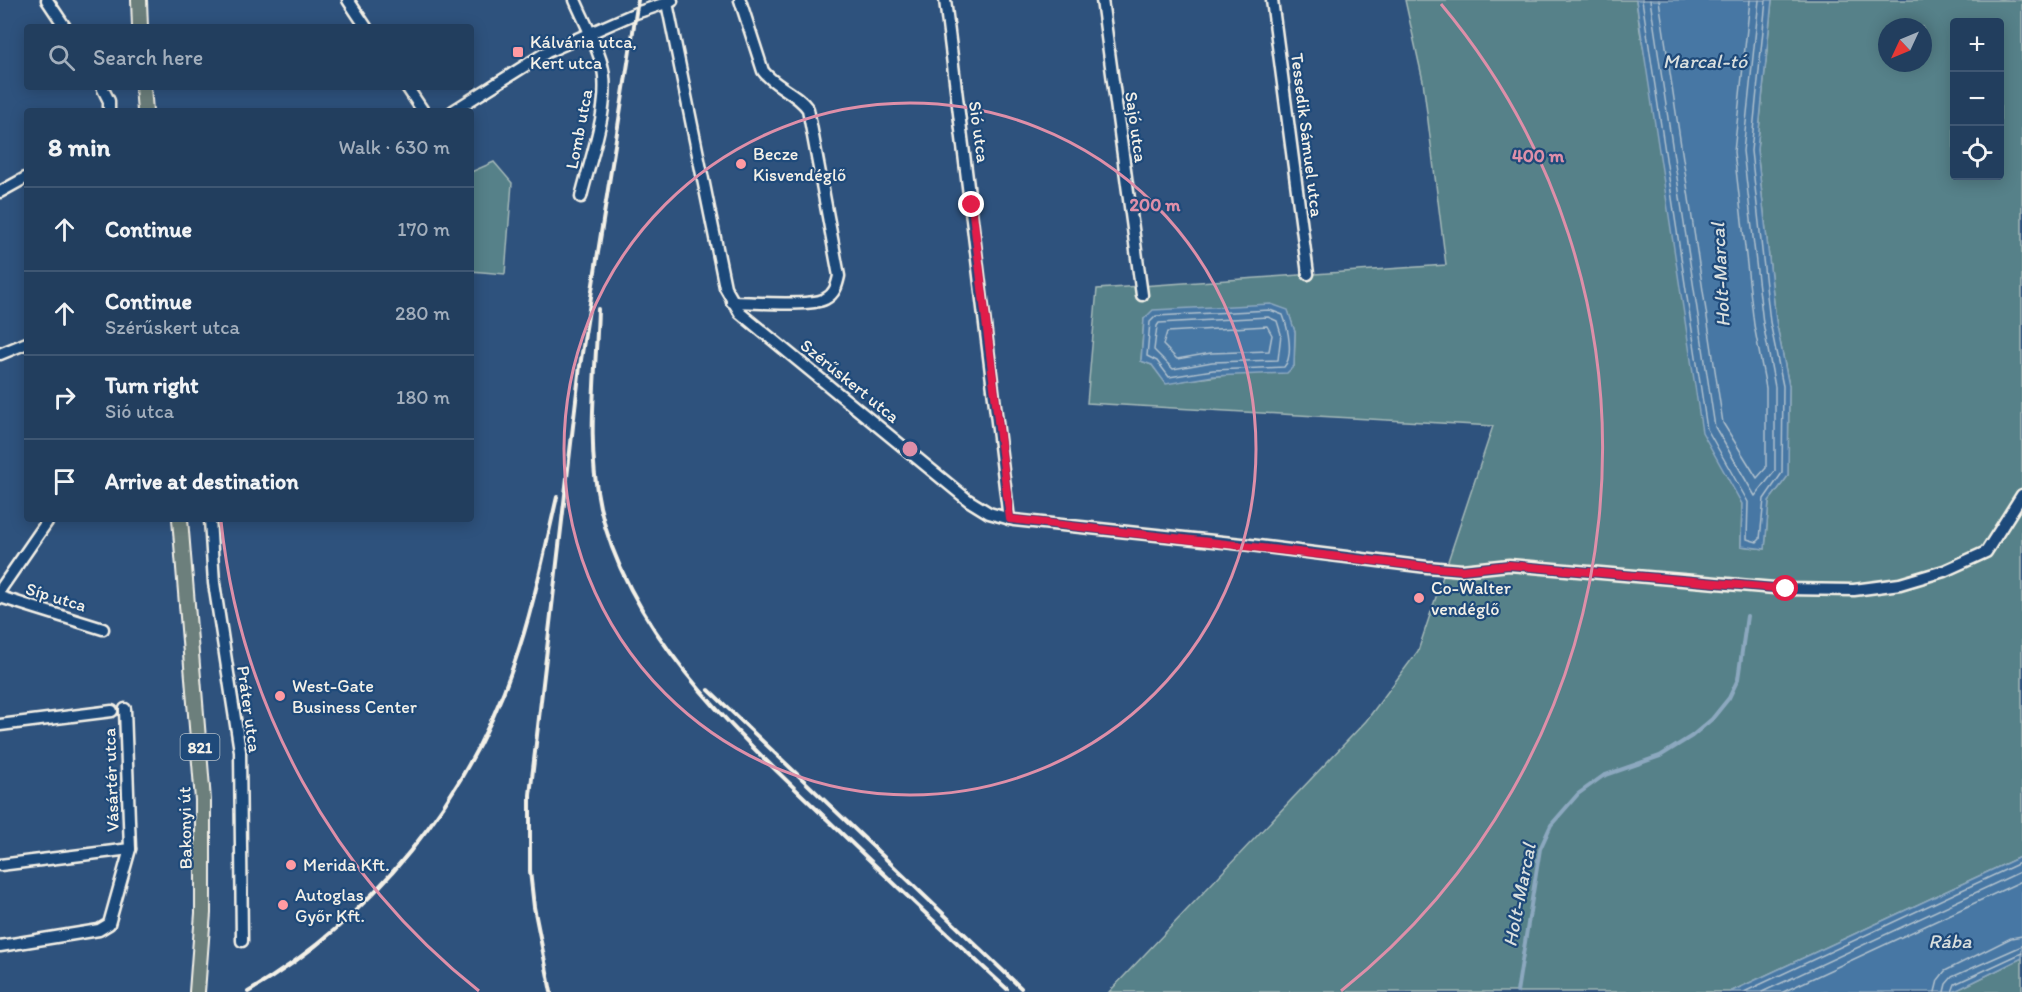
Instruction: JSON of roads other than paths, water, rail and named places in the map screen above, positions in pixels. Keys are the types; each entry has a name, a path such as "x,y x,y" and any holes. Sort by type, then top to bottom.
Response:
{"main road":[{"path":"139,0 140,24"},
{"path":"143,90 145,108"},
{"name":"Bakonyi út","path":"180,522 203,800 204,903 197,992"}],"street":[{"path":"47,0 63,24"},
{"path":"348,0 364,24"},
{"name":"Lomb utca","path":"575,0 602,63 605,81 603,104 581,197"},
{"path":"732,302 812,302 825,299 836,289 839,276 808,109 801,100 768,79 763,71 740,0"},
{"name":"Sió utca","path":"945,0 1010,519"},
{"name":"Sajó utca","path":"1102,0 1142,295"},
{"name":"Tessedik Sámuel utca","path":"1272,0 1308,274"},
{"path":"458,108 547,52 636,13 670,1"},
{"name":"Szérűskert utca","path":"670,1 725,287 732,302 740,313 968,500 989,513 1010,519 1427,567 1494,568 1509,565 1786,589 1854,590 1911,580 1944,571 1986,552 2022,495"},
{"path":"104,90 109,101 109,108"},
{"path":"409,90 421,108"},
{"path":"0,192 24,179"},
{"path":"0,354 24,344"},
{"path":"0,590 47,522"},
{"name":"Práter utca","path":"210,522 214,583 240,751 242,941"},
{"name":"Síp utca","path":"0,597 103,629"},
{"name":"Vásártér utca","path":"0,946 99,930 109,924 130,849 125,709"},
{"path":"0,725 112,711"},
{"path":"0,865 130,849"}],"water":[{"name":"Marcal-tó","path":"1636,0 1772,0 1757,150 1776,321 1789,386 1788,476 1769,501 1765,549 1741,546 1742,504 1702,432"},
{"path":"1271,304 1288,310 1295,332 1294,366 1287,373 1213,376 1166,384 1152,365 1141,361 1144,319 1153,310"},
{"name":"Rába","path":"2022,856 2022,958 1953,992 1730,992"}],"waterway":[{"name":"Holt-Marcal","path":"1517,992 1540,849 1551,825 1578,794 1603,776 1660,756 1692,736 1712,719 1729,698 1738,679 1747,616"}],"railway":[{"path":"551,992 534,907 530,871 530,795 580,366 638,0"},
{"path":"598,309 593,408 596,483 600,507 615,554 636,599 662,641 693,681 761,756 1007,989"},
{"path":"248,992 293,963 335,929 374,892 410,852 442,808 470,762 494,714 514,664 533,602 557,497"},
{"path":"709,690 1021,988"}],"place":[{"name":"Kálvária utca, Kert utca","path":"518,52"},
{"name":"Becze Kisvendéglő","path":"741,164"},
{"name":"Co-Walter vendéglő","path":"1419,598"},
{"name":"West-Gate Business Center","path":"280,696"},
{"name":"Merida Kft.","path":"291,865"},
{"name":"Autoglas Győr Kft.","path":"283,905"}]}
